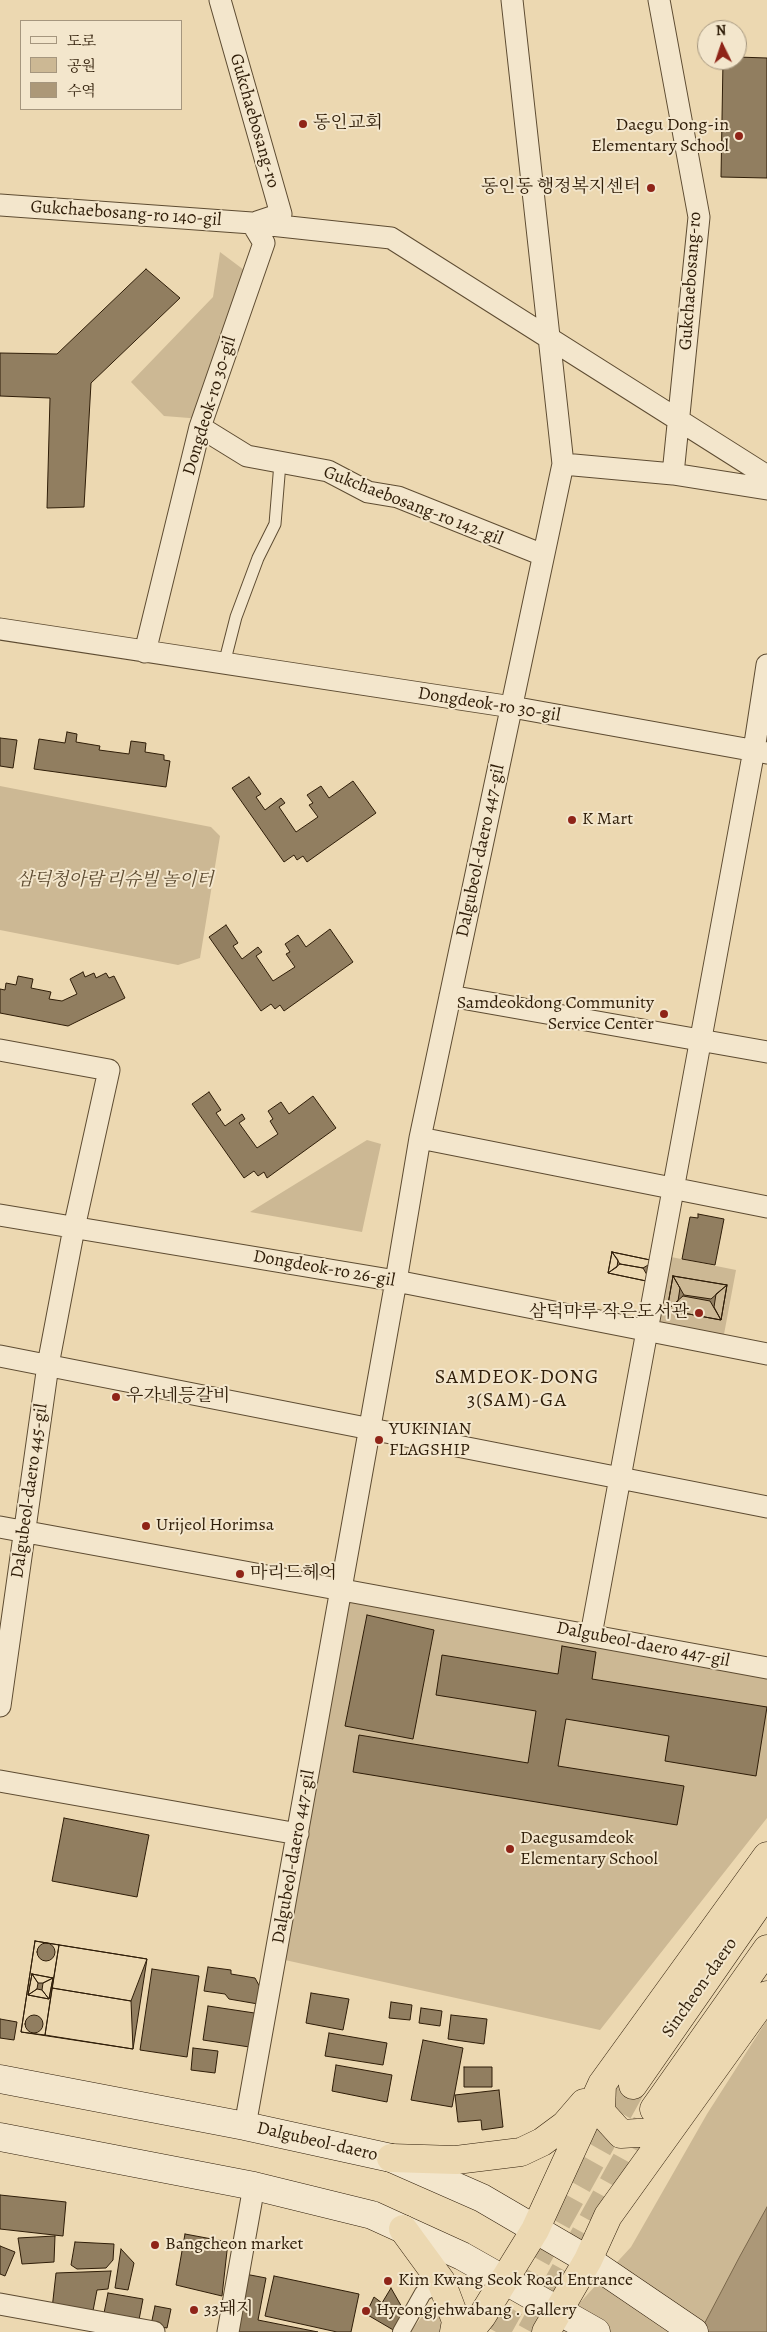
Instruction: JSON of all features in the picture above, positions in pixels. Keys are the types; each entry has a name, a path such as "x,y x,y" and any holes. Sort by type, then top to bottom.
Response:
{"highway":[{"path":"391,2158 456,2160 521,2152 542,2142 565,2124 602,2084 767,1856"},
{"name":"Sincheon-daero","path":"633,2085 767,1892"},
{"name":"Sincheon-daero","path":"654,2109 767,1949"},
{"path":"570,2324 598,2267 608,2216 767,1995"},
{"path":"602,2084 601,2112 621,2134 655,2132 689,2104"},
{"path":"469,2332 482,2316 535,2230 602,2084"},
{"path":"403,2229 441,2281 456,2321 454,2332"}],"main road":[{"name":"Dalgubeol-daero","path":"0,2079 245,2126 391,2158 482,2198 598,2267 694,2332"},
{"path":"0,2137 254,2186 372,2215 462,2256 504,2280 570,2324"}],"street":[{"name":"Gukchaebosang-ro","path":"220,0 280,214 252,223"},
{"path":"512,0 563,464 512,707"},
{"name":"Gukchaebosang-ro","path":"659,0 699,217 673,474"},
{"name":"Gukchaebosang-ro 140-gil","path":"0,205 252,223"},
{"path":"252,223 390,238 767,476"},
{"name":"Dongdeok-ro 30-gil","path":"146,652 200,428 264,244 252,223"},
{"name":"Gukchaebosang-ro 142-gil","path":"200,428 246,456 328,472 368,492 398,497 544,556"},
{"path":"563,464 673,474 767,489"},
{"name":"Dongdeok-ro 30-gil","path":"0,629 512,707 760,751"},
{"path":"591,1635 700,1040 760,751 767,665"},
{"name":"Dalgubeol-daero 447-gil","path":"245,2126 420,1138 512,707"},
{"path":"450,996 767,1052"},
{"name":"Dalgubeol-daero 445-gil","path":"0,1050 109,1070 74,1228 48,1365 0,1706"},
{"path":"420,1138 767,1207"},
{"name":"Dongdeok-ro 26-gil","path":"0,1215 396,1281 767,1354"},
{"path":"0,1356 620,1476 767,1507"},
{"path":"0,1527 341,1588"},
{"name":"Dalgubeol-daero 447-gil","path":"341,1588 767,1668"},
{"path":"0,1781 298,1834"},
{"path":"228,2332 254,2186"},
{"path":"401,2332 423,2293 428,2290"},
{"path":"0,2304 154,2332"}],"lane":[{"path":"224,664 236,616 258,558 275,524 280,463"}],"green space":[{"path":"220,252 244,270 202,419 164,416 131,382 213,297"},
{"name":"삼덕청아람 리슈빌 놀이터","path":"0,786 211,827 220,836 200,958 178,965 0,930"},
{"path":"367,1140 381,1144 362,1232 250,1212"},
{"path":"661,1255 736,1270 722,1345 647,1330"},
{"path":"341,1589 767,1668 767,1818 600,2030 276,1958"},
{"path":"767,2020 767,2207 700,2332 553,2332 631,2247 707,2114"},
{"path":"428,2309 445,2321 443,2332 410,2332"}],"water":[{"path":"767,2207 767,2332 700,2332 740,2256"}],"building":[{"path":"747,57 767,58 767,178 721,177 723,70 747,70"},
{"path":"146,269 180,298 91,383 84,507 47,508 50,398 0,396 0,353 57,354"},
{"path":"67,732 77,734 76,742 100,746 99,750 129,754 131,741 146,743 145,752 164,755 164,760 170,761 166,787 34,769 39,739 65,743"},
{"path":"0,738 17,740 13,768 0,766"},
{"path":"249,777 261,794 256,797 265,810 281,798 285,803 279,807 296,832 318,817 309,805 313,803 307,795 321,786 329,798 353,781 376,813 307,862 303,856 297,860 294,855 284,862 232,788"},
{"path":"226,925 238,943 233,946 242,959 258,947 262,952 256,956 273,981 295,967 286,954 290,952 285,944 298,935 306,947 330,929 353,962 284,1011 280,1005 275,1009 271,1004 261,1011 209,937"},
{"path":"83,972 85,977 94,973 96,978 106,973 109,978 114,976 125,998 68,1026 0,1013 0,989 5,990 6,983 16,985 18,976 33,979 31,988 51,992 49,999 62,1001 77,994 70,979"},
{"path":"209,1092 221,1110 216,1113 225,1126 242,1114 245,1119 239,1123 257,1148 278,1134 270,1121 273,1119 268,1111 281,1102 289,1114 313,1096 336,1128 267,1178 264,1172 258,1176 254,1171 244,1178 192,1104"},
{"path":"698,1214 724,1219 715,1265 682,1259 690,1217 698,1218"},
{"path":"612,1252 655,1261 651,1282 608,1273"},
{"path":"612,1252 618,1260 617,1267 608,1273"},
{"path":"612,1252 655,1261 643,1268 620,1264"},
{"path":"620,1264 643,1268 651,1282 608,1273"},
{"path":"673,1276 727,1285 721,1320 667,1310"},
{"path":"673,1276 727,1285 711,1299 684,1295"},
{"path":"673,1276 680,1288 678,1301 667,1310"},
{"path":"727,1285 721,1320 714,1307 716,1294"},
{"path":"683,1296 710,1301 721,1320 667,1310"},
{"path":"367,1615 434,1630 413,1739 345,1726"},
{"path":"562,1646 596,1652 592,1679 767,1707 756,1776 665,1761 669,1736 566,1719 558,1766 684,1786 677,1825 353,1772 359,1735 528,1763 536,1711 436,1695 442,1655 558,1674"},
{"path":"64,1818 149,1835 137,1897 52,1881"},
{"path":"35,1941 147,1959 133,2049 21,2032"},
{"path":"35,1941 59,1945 45,2035 21,2032"},
{"path":"46,1943 52,1946 55,1952 52,1958 46,1961 40,1958 37,1952 40,1946"},
{"path":"59,1945 147,1959 131,2001 52,1988"},
{"path":"208,1967 231,1970 231,1974 255,1978 261,1989 258,2004 229,1999 225,1994 204,1991"},
{"path":"152,1969 199,1976 187,2057 140,2050"},
{"path":"32,1974 53,1978 49,1999 28,1995"},
{"path":"32,1974 38,1983 37,1989 28,1995"},
{"path":"32,1974 53,1978 43,1983 38,1983"},
{"path":"53,1978 49,1999 42,1990 43,1983"},
{"path":"52,1988 131,2001 133,2049 45,2035"},
{"path":"37,1989 42,1990 49,1999 28,1995"},
{"path":"311,1993 349,1999 343,2030 306,2023"},
{"path":"391,2002 412,2005 410,2020 389,2018"},
{"path":"208,2006 261,2014 256,2048 203,2040"},
{"path":"421,2008 442,2011 440,2026 419,2023"},
{"path":"34,2015 40,2018 43,2024 40,2030 34,2033 28,2030 25,2024 28,2018"},
{"path":"451,2015 487,2019 484,2044 448,2039"},
{"path":"0,2019 17,2022 14,2040 0,2038"},
{"path":"329,2033 387,2043 383,2065 325,2056"},
{"path":"423,2040 463,2048 452,2107 411,2100"},
{"path":"193,2048 218,2051 215,2073 191,2070"},
{"path":"336,2065 392,2075 387,2102 332,2091"},
{"path":"464,2067 492,2067 492,2087 464,2087"},
{"path":"499,2090 503,2127 482,2130 481,2120 458,2122 455,2095"},
{"path":"0,2195 66,2202 63,2236 0,2229"},
{"path":"185,2234 228,2242 222,2296 176,2285"},
{"path":"55,2236 54,2262 22,2264 18,2238"},
{"path":"75,2242 114,2244 113,2260 106,2268 77,2269 71,2265"},
{"path":"0,2246 15,2252 5,2276 0,2274"},
{"path":"121,2249 134,2263 128,2290 115,2288"},
{"path":"111,2271 108,2289 97,2290 92,2316 52,2309 56,2273"},
{"path":"245,2274 266,2278 258,2320 318,2332 234,2332"},
{"path":"274,2276 359,2294 351,2332 337,2332 265,2316"},
{"path":"391,2288 407,2316 395,2331 366,2314 374,2297 382,2303"},
{"path":"108,2293 143,2299 138,2325 103,2318"},
{"path":"155,2306 171,2309 167,2328 151,2325"}],"tunnel":[{"path":"496,2332 633,2085"},
{"path":"531,2332 651,2115"}],"place":[{"name":"동인교회","path":"303,124"},
{"name":"Daegu Dong-in Elementary School","path":"739,136"},
{"name":"동인동 행정복지센터","path":"651,188"},
{"name":"K Mart","path":"572,820"},
{"name":"Samdeokdong Community Service Center","path":"664,1014"},
{"name":"삼덕마루 작은도서관","path":"699,1313"},
{"name":"우가네등갈비","path":"116,1397"},
{"name":"YUKINIAN FLAGSHIP","path":"379,1440"},
{"name":"Urijeol Horimsa","path":"146,1526"},
{"name":"마리드헤어","path":"240,1574"},
{"name":"Daegusamdeok Elementary School","path":"510,1849"},
{"name":"Bangcheon market","path":"155,2245"},
{"name":"Kim Kwang Seok Road Entrance","path":"388,2281"},
{"name":"33돼지","path":"194,2310"},
{"name":"Hyeongjehwabang . Gallery","path":"366,2311"}],"district":[{"name":"SAMDEOK-DONG 3(SAM)-GA","path":"517,1390"}]}
